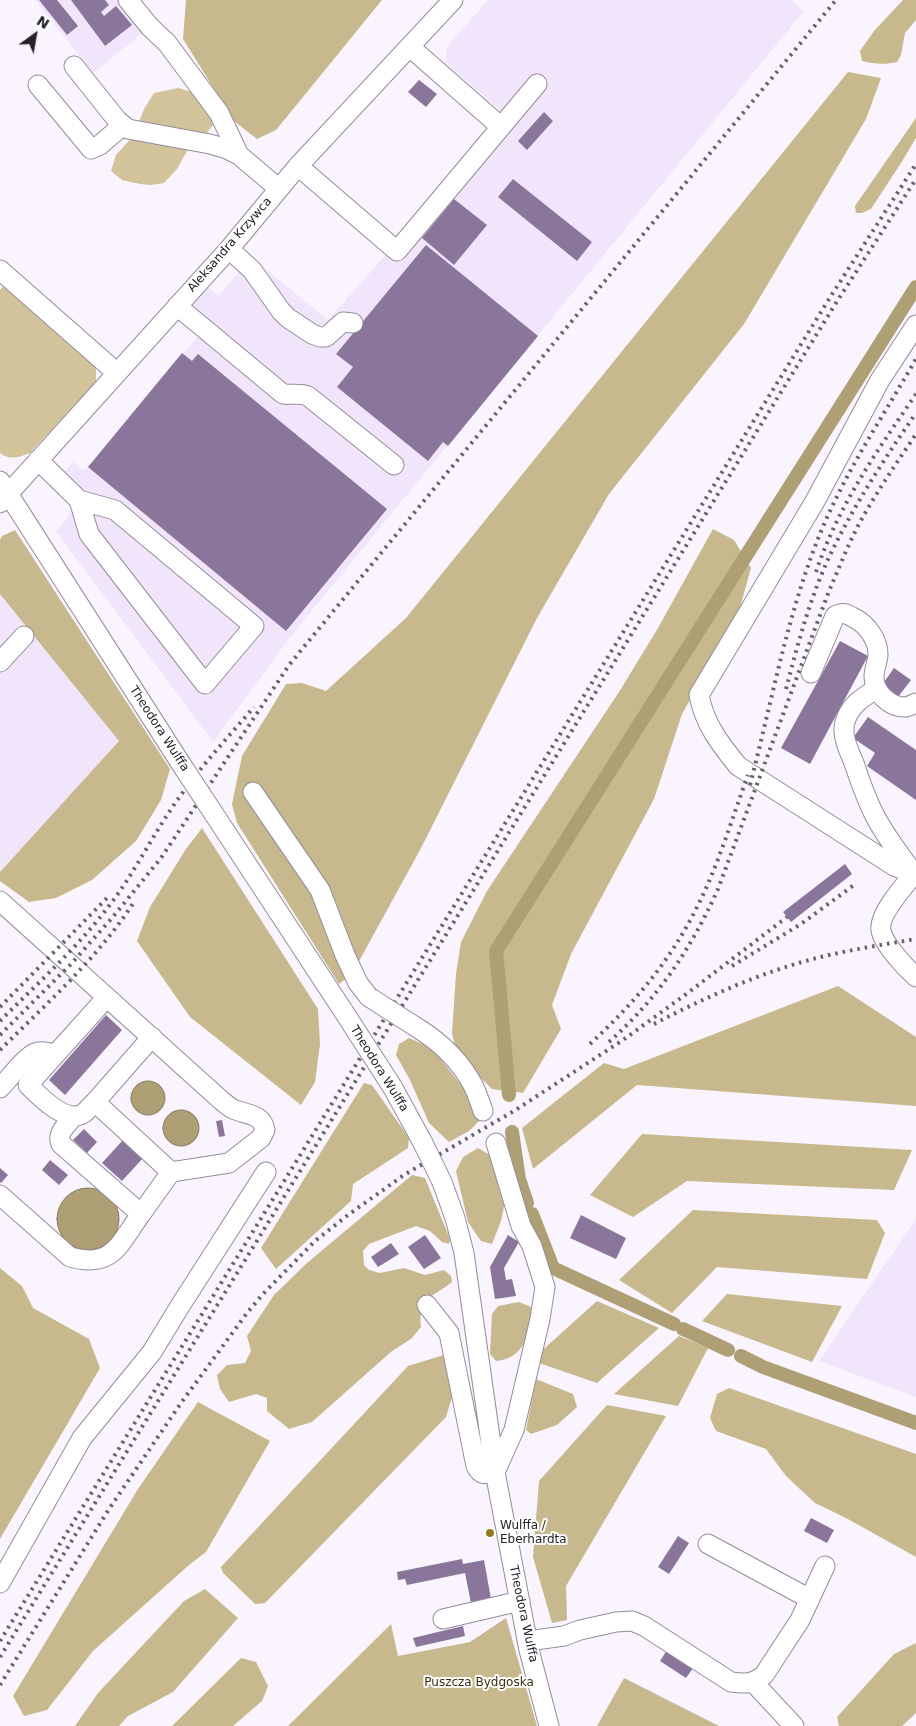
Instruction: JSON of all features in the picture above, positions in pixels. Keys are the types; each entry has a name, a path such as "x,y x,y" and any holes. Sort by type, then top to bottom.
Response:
{"street":[{"path":"128,0 150,27 167,43 219,113 239,155"},
{"name":"Aleksandra Krzywca","path":"3,492 38,460 229,249 278,188 453,0"},
{"path":"410,47 501,126"},
{"path":"74,66 117,120 128,128 227,149 239,155 278,188"},
{"path":"298,166 397,251 537,84"},
{"path":"38,85 91,149 100,145 123,125"},
{"path":"229,249 252,270 281,311 312,334 326,337 343,322 353,323"},
{"path":"0,270 117,373"},
{"path":"177,306 283,394 293,395 301,393 308,396 394,465"},
{"path":"915,873 894,866 738,766 719,742 708,723 699,695 814,503 880,380 916,325"},
{"path":"38,460 79,500 115,510 254,626 205,684 89,534 79,500"},
{"name":"Theodora Wulffa","path":"3,492 393,1088 423,1142 442,1182 455,1218 464,1253 495,1472 528,1641 549,1726"},
{"path":"812,673 835,616 841,612 846,613 864,623 874,638 878,654 874,677 876,689 882,697 892,703 905,707 916,703"},
{"path":"0,662 24,636"},
{"path":"876,689 858,700 852,707 844,723 845,736 862,786 875,816 894,846 915,873"},
{"path":"254,792 320,890 358,983 369,997 428,1034 446,1050 473,1086 483,1111"},
{"path":"915,873 883,915 881,930 893,953 916,978"},
{"path":"0,901 222,1102 232,1108 255,1115 264,1123 266,1130 261,1138 229,1163 171,1172 113,1252 96,1261 70,1257 0,1195"},
{"path":"107,996 28,1085 52,1108 74,1116 83,1114 152,1037"},
{"path":"0,1088 35,1053 46,1052 56,1054"},
{"path":"95,1102 171,1172"},
{"path":"74,1116 61,1132 59,1137 61,1144 141,1214"},
{"path":"427,1306 448,1333 476,1466 479,1473 495,1472 514,1430 546,1287 532,1246 522,1226 496,1143"},
{"path":"0,1583 82,1438 152,1352 266,1172"},
{"path":"708,1544 810,1599"},
{"path":"528,1641 564,1636 580,1630 616,1622 632,1621 652,1631 731,1682 744,1684 753,1682 764,1675 800,1620 825,1566"},
{"path":"443,1619 520,1601"},
{"path":"753,1682 794,1726"}],"shaded area":[{"path":"35,0 121,0 146,30 93,73"},
{"path":"488,0 791,0 804,11 291,636 213,742 56,531 75,508 51,488 73,462 83,471 88,467 200,334 177,316 205,285 219,296 251,257 328,320 420,216 454,198 516,123 446,63 446,48"},
{"path":"178,88 196,93 210,112 213,125 203,138 187,151 177,169 164,183 151,185 122,180 111,171 116,155 134,135 144,109 154,93"},
{"path":"7,282 96,366 96,382 30,453 15,458 7,457 0,453 0,290"},
{"path":"0,594 119,741 0,872"},
{"path":"148,1081 155,1082 160,1086 164,1091 164,1105 160,1110 155,1114 148,1115 141,1114 136,1110 132,1105 131,1098 132,1091 136,1086 141,1082"},
{"path":"181,1110 188,1111 194,1115 198,1121 198,1135 194,1141 188,1145 181,1146 174,1145 168,1141 164,1135 163,1128 164,1121 168,1115 174,1111"},
{"path":"88,1188 100,1191 110,1197 116,1207 119,1219 116,1231 110,1241 100,1247 88,1250 76,1247 66,1241 60,1231 57,1219 60,1207 66,1197 76,1191"},
{"path":"916,1219 916,1397 819,1361"}],"green space":[{"path":"186,0 382,0 276,130 257,139 234,121 183,39"},
{"path":"903,0 916,0 916,20 905,33 901,55 897,62 880,64 862,61 860,51 874,31"},
{"path":"848,72 881,78 866,119 744,324 609,494 537,618 420,850 352,974 339,984 237,823 232,804 242,756 286,684 302,683 326,691 406,618"},
{"path":"916,118 916,138 901,163 871,209 862,213 856,213 855,206"},
{"path":"713,529 734,540 751,568 737,618 682,714 654,799 571,954 552,1005 561,1029 523,1093 492,1089 457,1055 452,1033 456,974 461,942 487,891 619,692 658,628"},
{"path":"15,530 170,769 161,800 136,841 92,880 56,898 29,902 0,881 0,872 119,741 0,594 0,540 2,536"},
{"path":"202,828 318,1009 320,1044 315,1082 301,1105 190,1017 137,941 150,907 186,849"},
{"path":"838,986 916,1037 916,1106 637,1085 533,1169 522,1128 604,1063 624,1069"},
{"path":"409,1038 432,1048 465,1090 480,1120 469,1131 449,1142 429,1123 410,1080 396,1055 399,1044"},
{"path":"364,1083 372,1085 409,1138 408,1148 353,1184 351,1201 276,1269 261,1248"},
{"path":"642,1134 912,1150 894,1190 687,1181 633,1217 590,1195"},
{"path":"478,1148 490,1155 506,1197 501,1221 492,1244 481,1241 468,1222 456,1171 463,1157"},
{"path":"412,1175 425,1178 450,1239 449,1244 442,1242 430,1231 416,1226 369,1244 363,1251 364,1265 369,1270 380,1273 404,1268 425,1275 444,1270 451,1276 452,1282 433,1295 424,1304 421,1327 411,1339 392,1351 312,1422 289,1429 267,1411 267,1398 256,1394 229,1402 220,1389 217,1375 227,1365 245,1363 251,1351 247,1336 274,1295 307,1263"},
{"path":"693,1210 877,1220 885,1233 867,1279 717,1267 672,1313 619,1280"},
{"path":"0,1268 22,1286 33,1308 89,1339 100,1368 0,1539"},
{"path":"727,1294 842,1306 812,1362 702,1321"},
{"path":"597,1301 659,1328 597,1383 539,1363 537,1355"},
{"path":"519,1302 531,1307 528,1335 514,1355 496,1361 490,1354 492,1314 498,1306"},
{"path":"679,1336 708,1348 678,1406 614,1394"},
{"path":"447,1354 453,1394 446,1417 265,1603 255,1604 223,1573 221,1567 408,1366"},
{"path":"536,1379 573,1394 577,1407 557,1425 531,1434 526,1430"},
{"path":"729,1388 916,1454 916,1557 815,1503 786,1476 766,1449 716,1431 710,1418 717,1394"},
{"path":"198,1402 270,1441 206,1552 93,1651 47,1710 24,1716 13,1696 138,1489"},
{"path":"607,1405 666,1416 566,1586 567,1620 552,1623 533,1557 539,1481"},
{"path":"205,1589 238,1618 173,1692 128,1716 119,1726 75,1726 98,1693 184,1601"},
{"name":"Puszcza Bydgoska","path":"506,1618 537,1726 288,1726 391,1624 398,1656 470,1642"},
{"path":"916,1643 916,1713 902,1726 839,1726 837,1717 894,1654"},
{"path":"241,1658 256,1662 268,1686 262,1701 233,1726 172,1726"},
{"path":"624,1678 719,1726 597,1726"}],"building":[{"path":"39,0 57,0 78,26 67,35"},
{"path":"71,0 105,0 109,5 101,12 104,16 116,6 132,25 105,46"},
{"path":"419,80 437,94 426,107 408,92"},
{"path":"544,112 553,121 527,150 518,141"},
{"path":"513,179 592,242 577,261 498,197"},
{"path":"454,199 487,225 454,265 422,238"},
{"path":"426,245 538,336 448,446 443,442 428,461 337,387 353,367 336,354"},
{"path":"182,353 192,361 198,354 387,509 286,631 88,467"},
{"path":"840,641 868,656 810,764 781,748"},
{"path":"894,668 911,680 898,697 882,685"},
{"path":"868,717 916,750 916,800 867,766 875,753 853,738"},
{"path":"845,864 852,874 791,922 783,912"},
{"path":"106,1015 122,1030 65,1095 49,1080"},
{"path":"222,1120 225,1136 219,1137 216,1121"},
{"path":"84,1129 97,1142 87,1153 73,1140"},
{"path":"123,1140 143,1158 122,1181 102,1163"},
{"path":"50,1160 68,1175 59,1185 42,1170"},
{"path":"0,1168 8,1175 1,1183 0,1182"},
{"path":"581,1215 626,1238 616,1259 570,1238"},
{"path":"425,1235 441,1258 424,1269 408,1247"},
{"path":"508,1235 519,1242 504,1268 506,1280 512,1279 516,1296 495,1299 490,1267"},
{"path":"391,1243 399,1254 378,1267 371,1257"},
{"path":"811,1518 834,1530 827,1543 804,1531"},
{"path":"678,1536 689,1543 669,1574 658,1567"},
{"path":"462,1559 463,1564 484,1560 491,1599 471,1603 465,1573 407,1585 405,1579 398,1580 397,1572"},
{"path":"463,1626 465,1636 416,1647 413,1638"},
{"path":"667,1650 693,1668 686,1678 660,1661"}],"waterway":[{"path":"509,1095 496,951 916,287"},
{"path":"512,1132 519,1179 527,1203"},
{"path":"532,1214 553,1268 674,1324"},
{"path":"683,1329 728,1350"},
{"path":"741,1356 763,1367 916,1423"}],"railway":[{"path":"0,1035 71,964 161,858 289,665 836,0"},
{"path":"0,1641 829,299 916,164"},
{"path":"0,1657 836,303 916,179"},
{"path":"750,785 792,618 812,554 845,480 916,359"},
{"path":"816,572 835,524 847,502 873,458 916,394"},
{"path":"786,689 800,636 824,567 871,481 916,413"},
{"path":"609,1042 658,990 685,952 708,911 845,553 870,505 916,434"},
{"path":"0,1021 97,921 119,893 189,784 254,707"},
{"path":"590,1044 635,999 661,967 684,932 710,880 748,775"},
{"path":"732,966 801,924 854,885"},
{"path":"0,1007 107,898"},
{"path":"0,1050 88,961 120,923 134,902"},
{"path":"0,1685 109,1509 181,1403 247,1313 315,1241 404,1175 514,1111 623,1040 787,917"},
{"path":"654,1024 716,994 759,976 836,953 916,939"}],"place":[{"name":"Wulffa / Eberhardta","path":"490,1533"}]}
